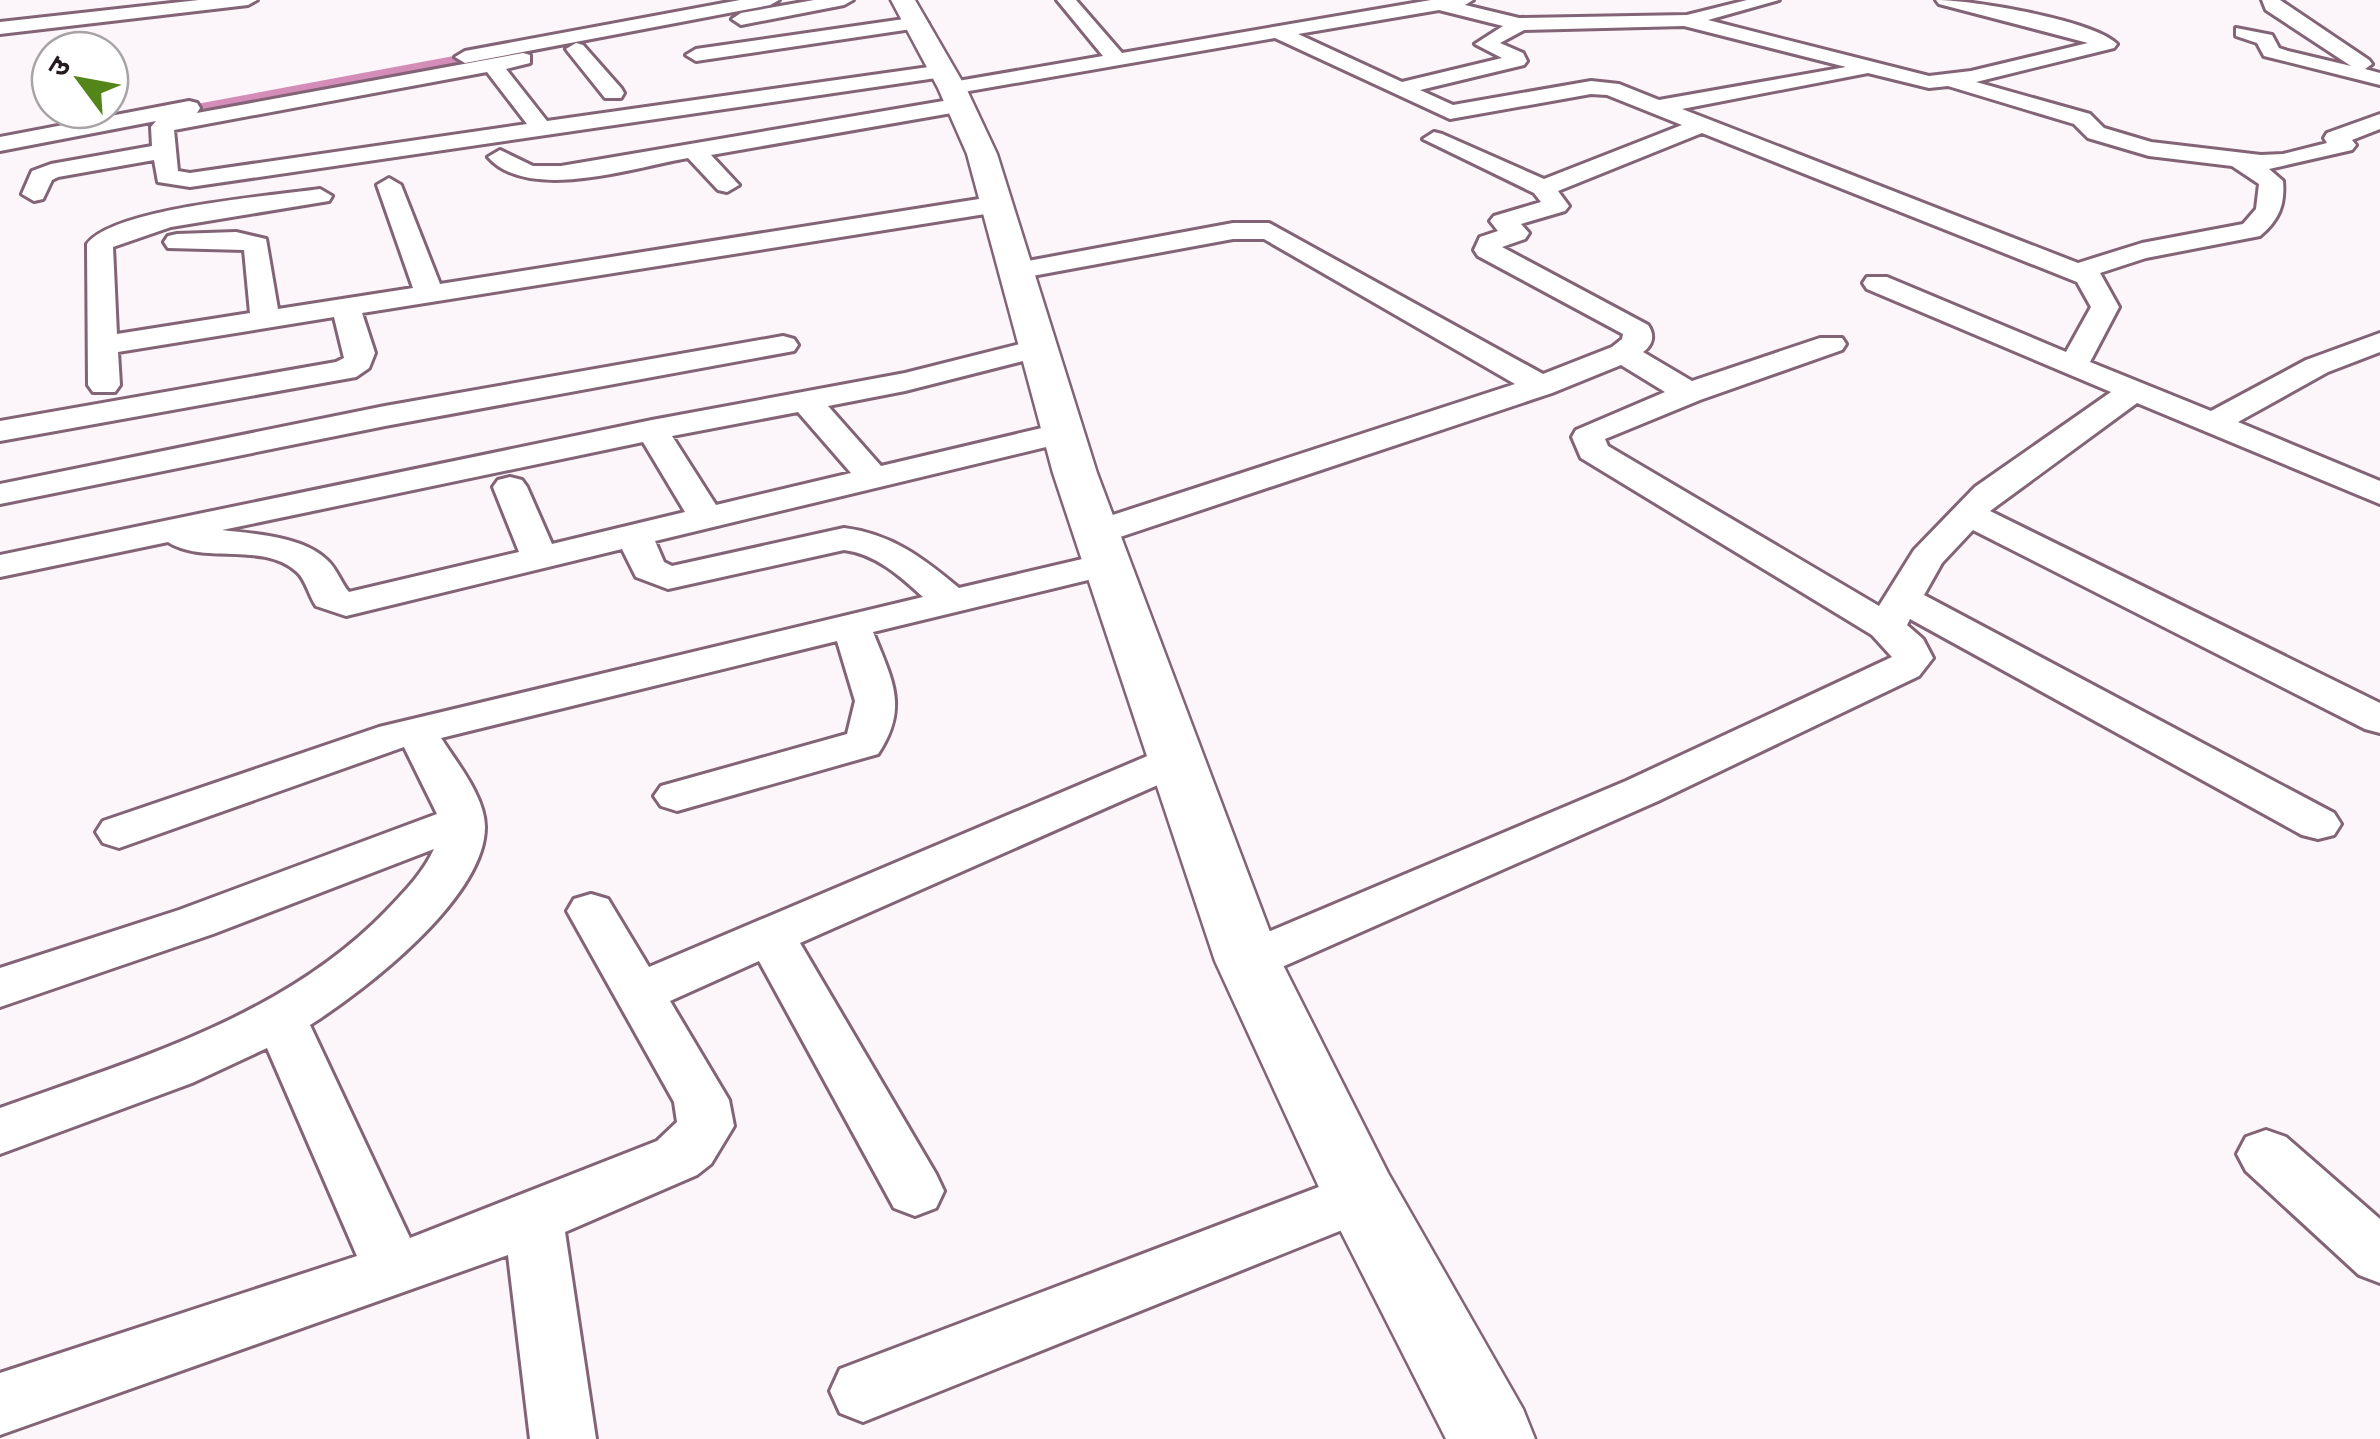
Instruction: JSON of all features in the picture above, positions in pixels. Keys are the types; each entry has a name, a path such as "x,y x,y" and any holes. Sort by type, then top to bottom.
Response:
{"main road":[{"path":"911,6 952,88 998,204 1063,432 1101,548 1248,961 1361,1196 1492,1439"}],"street":[{"path":"0,28 248,0"},
{"path":"0,144 770,0"},
{"path":"844,0 165,124 162,128 167,177 177,180 298,147 415,128 540,127 952,88 1464,0"},
{"path":"1066,0 1118,61"},
{"path":"1438,4 1519,24 1684,20 1770,0"},
{"path":"1945,0 2086,34 2106,44 1948,81"},
{"path":"2272,0 2270,4 2380,77"},
{"path":"1561,5 1614,20"},
{"path":"696,54 911,6"},
{"path":"1684,20 1908,79 1948,81 2082,119 2089,130 2131,144 2273,163 2353,147 2334,138 2380,122"},
{"path":"2294,20 2346,30"},
{"path":"1398,89 1516,61 1516,56 1486,44 1519,24"},
{"path":"2244,32 2265,39 2271,52 2282,56 2380,77"},
{"path":"1280,33 1450,112 1469,112 1596,87 1658,107 2079,274 2093,280 2105,307 2073,366"},
{"path":"576,49 612,92"},
{"path":"499,64 497,74 540,127"},
{"path":"1658,107 1872,69"},
{"path":"394,81 415,128"},
{"path":"500,156 519,169 542,175 693,150 952,88"},
{"path":"284,102 298,147"},
{"path":"1543,188 1702,125"},
{"path":"119,832 328,756 951,601 1541,386 1623,354 1638,343 1638,331 1487,250 1489,243 1516,233 1503,220 1556,206 1543,188 1434,139"},
{"path":"693,150 727,184"},
{"path":"34,194 41,176 50,171 167,152"},
{"path":"2079,274 2108,259 2251,230 2261,224 2270,213 2271,180 2236,158"},
{"path":"389,185 428,292"},
{"path":"100,244 108,237 136,228 320,196"},
{"path":"103,345 998,204"},
{"path":"1016,271 1233,231 1269,231 1541,386"},
{"path":"100,244 236,240 257,245 265,318"},
{"path":"100,244 104,385"},
{"path":"1877,283 2380,494"},
{"path":"0,432 345,370 358,362 360,353 345,306"},
{"path":"2215,422 2317,366 2380,342"},
{"path":"1831,344 1688,393 1597,430 1588,437 1588,444 1593,451 1894,613 2318,824"},
{"path":"0,494 385,416 783,345"},
{"path":"0,566 652,430 905,382 1040,348"},
{"path":"1623,354 1688,393"},
{"path":"1894,613 1927,558 1988,494 2134,390"},
{"path":"806,401 872,477"},
{"path":"652,430 706,518"},
{"path":"156,534 284,552 316,569 330,598 346,604 1063,432"},
{"path":"510,487 540,559"},
{"path":"1968,514 2380,720"},
{"path":"634,536 649,569 668,578 844,539 860,539 891,553 951,601"},
{"path":"1248,961 1642,791 1905,667 1912,658 1894,613"},
{"path":"677,796 863,744 876,728 880,711 851,626"},
{"path":"0,1131 208,1053 281,1019 372,954 411,917 455,853 462,820 416,732"},
{"path":"640,992 1179,759"},
{"path":"6,978 196,922 462,820"},
{"path":"0,1404 92,1368 534,1220 677,1158 691,1148 706,1126 701,1100 591,911"},
{"path":"770,935 915,1192"},
{"path":"281,1019 394,1270"},
{"path":"2266,1154 2380,1256"},
{"path":"863,1392 1361,1196"},
{"path":"534,1220 562,1439"}],"waterway":[{"path":"148,119 513,51"}]}
